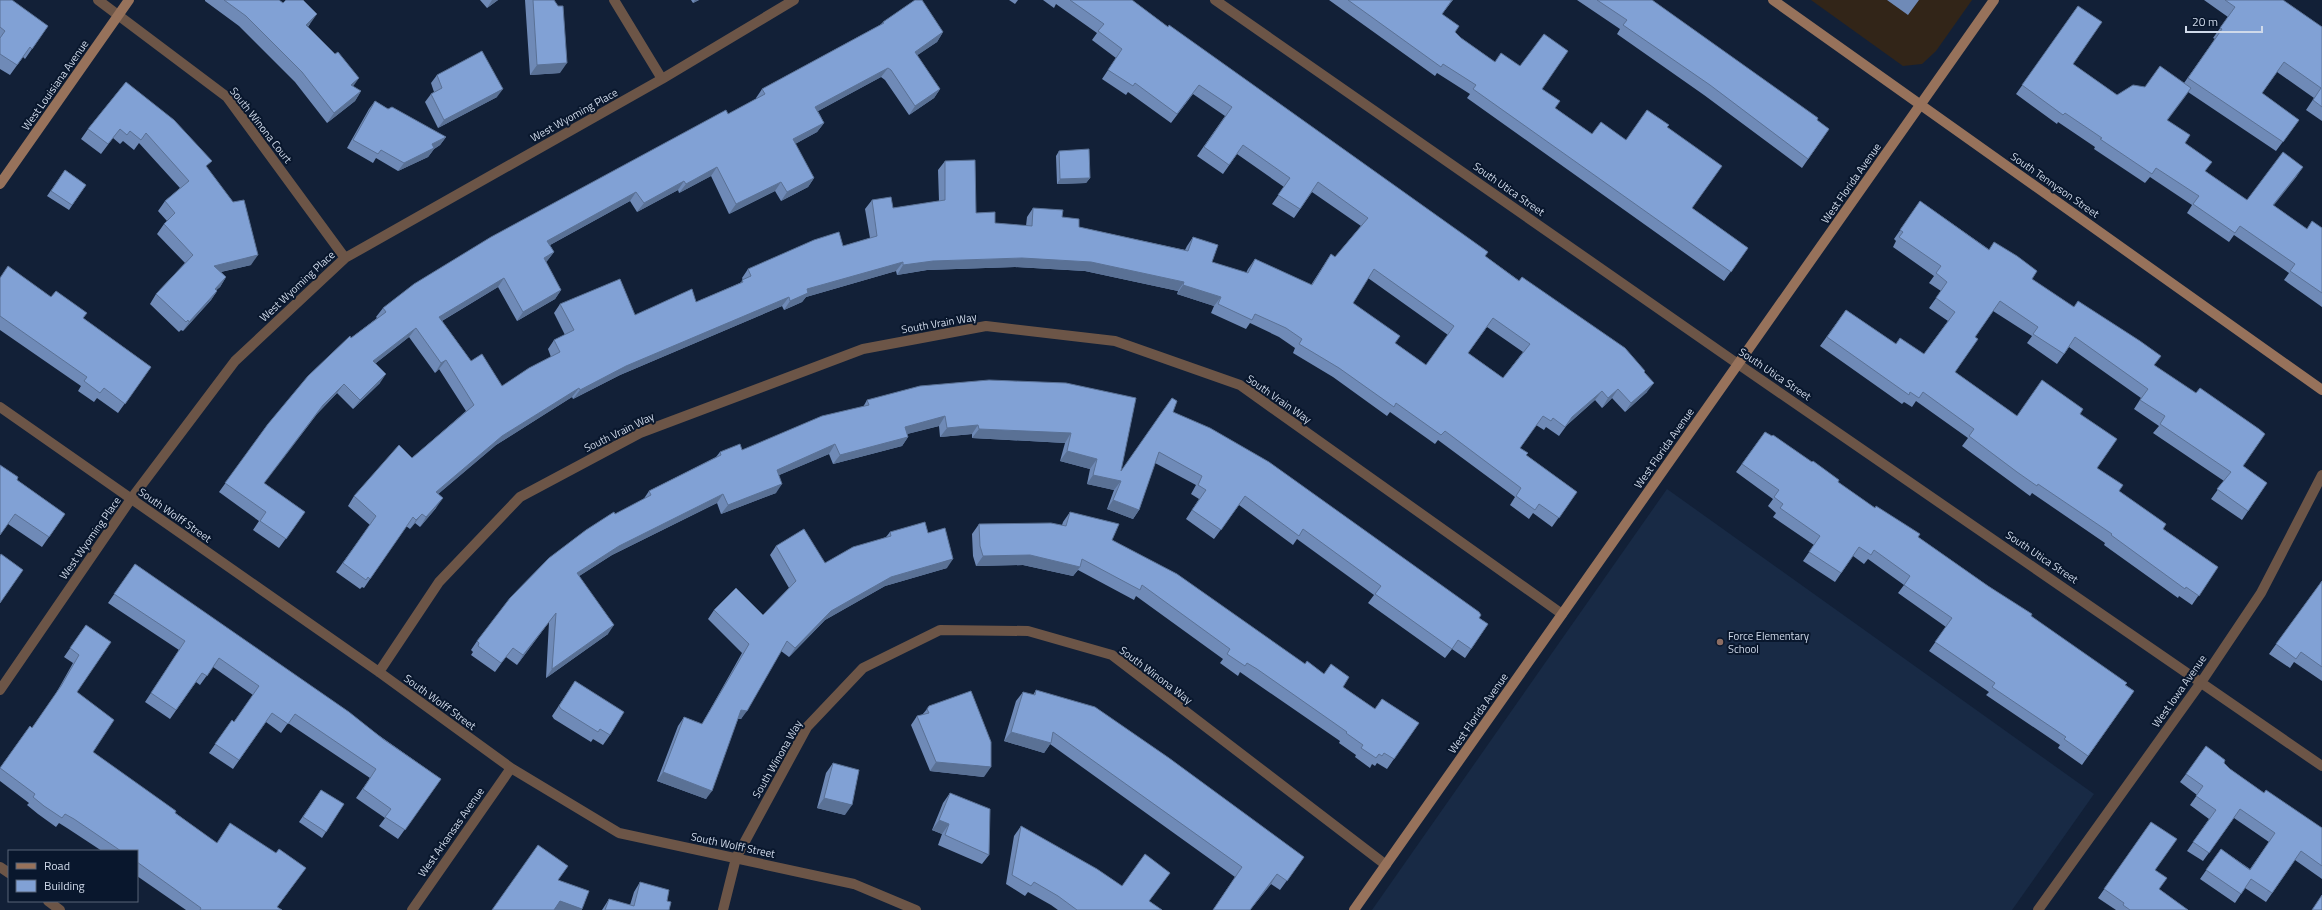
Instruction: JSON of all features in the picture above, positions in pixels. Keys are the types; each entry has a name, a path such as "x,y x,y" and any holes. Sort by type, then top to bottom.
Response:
{"street":[{"name":"South Winona Court","path":"98,0 119,14 227,97 345,258"},
{"name":"West Louisiana Avenue","path":"0,184 129,0"},
{"path":"614,0 662,79"},
{"name":"West Wyoming Place","path":"0,690 132,499 235,361 345,258 662,79 794,0"},
{"name":"South Utica Street","path":"1215,0 1738,364 2202,681 2322,766"},
{"name":"South Tennyson Street","path":"1773,0 2322,390"},
{"name":"West Florida Avenue","path":"1354,910 1994,0"},
{"name":"South Vrain Way","path":"379,672 439,582 520,497 640,433 863,349 986,326 1115,341 1240,385 1562,614"},
{"name":"South Wolff Street","path":"0,407 379,672 511,768 619,833 854,884 916,910"},
{"name":"West Iowa Avenue","path":"2038,910 2202,681 2261,593 2322,475"},
{"name":"South Winona Way","path":"724,910 736,858 807,727 863,668 940,630 1028,630 1112,655 1386,865"},
{"name":"West Arkansas Avenue","path":"412,910 511,768"},
{"path":"49,902 60,910"}],"shaded area":[{"path":"1811,0 1972,0 1936,51 1922,64 1903,66"},
{"name":"Force Elementary School","path":"1667,489 2094,794 2012,910 1372,910"}],"building":[{"path":"0,0 12,0 48,26 32,49 30,47 17,65 0,54 0,38 5,31 0,27"},
{"path":"224,0 279,0 283,3 286,0 303,0 317,14 306,25 335,54 338,52 359,78 351,85 361,91 334,113 302,72 246,16"},
{"path":"533,0 554,0 558,6 563,6 567,63 537,65"},
{"path":"915,0 922,0 943,32 915,52 940,89 915,106 891,70 888,68 815,107 824,123 793,139 814,178 787,192 781,182 736,204 717,167 686,184 684,181 644,203 636,192 547,241 554,252 544,258 561,290 523,312 504,278 439,317 471,361 482,354 502,386 529,368 560,352 554,340 574,330 560,304 620,279 635,315 692,289 696,302 743,282 742,280 751,276 748,269 814,240 839,232 843,246 877,236 872,200 891,197 893,208 945,200 945,161 975,160 976,213 995,212 995,223 1032,226 1033,208 1063,210 1062,217 1079,219 1079,227 1188,251 1193,237 1218,245 1212,262 1248,273 1255,259 1312,285 1331,254 1335,257 1368,218 1318,182 1300,209 1278,195 1290,178 1243,145 1229,165 1204,147 1232,107 1199,85 1177,114 1135,83 1133,86 1108,70 1122,49 1098,31 1104,24 1070,0 1132,0 1168,27 1169,25 1488,252 1485,256 1519,281 1522,277 1625,348 1654,383 1631,403 1618,389 1608,398 1602,391 1572,417 1565,427 1553,418 1551,421 1543,416 1520,448 1528,453 1526,455 1577,492 1559,518 1539,504 1535,510 1516,496 1521,488 1445,431 1441,435 1396,403 1394,407 1339,368 1299,344 1302,339 1286,328 1255,314 1252,320 1218,304 1221,297 1183,285 1184,282 1091,262 1022,258 933,261 903,265 903,262 807,289 808,293 790,301 789,297 626,366 580,390 579,388 502,436 436,492 443,498 426,517 422,514 416,520 413,517 370,579 368,577 366,580 343,563 376,516 354,496 399,445 412,458 474,405 446,360 441,363 416,328 373,361 386,374 360,400 344,384 323,405 264,483 305,512 286,539 260,521 266,512 225,483 268,424 308,376 350,336 351,338 386,312 383,308 414,284 491,237 726,110 728,114 765,94 762,89 884,23 883,22","holes":["1374,269 1454,326 1426,365 1395,343 1400,336 1353,303","1493,318 1530,344 1503,378 1468,353"]},
{"path":"1348,0 1452,0 1442,14 1459,26 1455,32 1461,38 1495,62 1501,53 1520,66 1544,34 1568,51 1542,89 1560,101 1555,108 1592,134 1601,122 1626,140 1647,110 1669,125 1667,127 1722,166 1692,208 1748,248 1731,272 1473,89 1476,85 1443,64 1441,67"},
{"path":"1597,0 1652,0 1818,118 1817,120 1829,129 1808,159 1710,85 1623,25 1627,20"},
{"path":"2225,0 2283,0 2322,27 2322,107 2313,100 2321,88 2284,62 2262,93 2299,120 2283,142 2188,78 2222,29 2220,28 2235,7"},
{"path":"2078,6 2102,22 2073,64 2117,95 2133,85 2145,87 2160,66 2191,88 2167,120 2190,135 2185,143 2212,162 2205,171 2247,200 2283,152 2303,167 2273,205 2307,229 2312,221 2322,228 2322,293 2290,271 2295,264 2240,226 2235,233 2193,204 2199,196 2156,168 2152,174 2065,113 2063,115 2022,85"},
{"path":"482,51 503,89 444,120 431,94 442,88 437,75"},
{"path":"126,82 174,120 212,161 206,166 233,202 244,200 258,255 214,266 226,277 215,289 217,291 189,322 188,320 186,322 156,294 193,255 164,224 175,213 165,201 189,181 146,133 141,140 130,131 127,135 120,129 108,144 88,129"},
{"path":"375,101 388,109 392,107 446,137 432,144 434,148 404,163 381,150 378,154 353,140"},
{"path":"1089,149 1090,178 1060,179 1059,151"},
{"path":"65,170 86,185 72,205 51,191"},
{"path":"1920,201 1989,250 1994,242 2017,256 2037,271 2032,279 2074,307 2078,301 2140,341 2161,356 2154,365 2196,393 2200,388 2265,434 2243,466 2267,483 2248,511 2217,489 2231,472 2160,424 2165,416 2140,400 2148,389 2075,337 2064,354 2033,334 2038,327 2000,301 1975,337 1978,339 1955,372 2017,416 2042,380 2083,409 2080,414 2117,439 2097,468 2123,485 2119,491 2166,524 2163,529 2218,567 2199,596 2186,587 2185,589 2111,535 2112,534 2038,484 2037,486 2017,472 1969,436 1974,429 1923,392 1919,398 1910,392 1909,395 1827,337 1846,310 1896,344 1900,338 1924,354 1955,312 1936,298 1947,282 1936,273 1941,266 1899,237 1903,232 1900,230"},
{"path":"8,266 51,297 56,291 87,313 83,318 151,367 125,404 104,388 100,393 84,381 87,377 0,316 0,278"},
{"path":"989,380 1066,383 1136,398 1121,471 1172,398 1177,401 1173,412 1210,428 1269,462 1479,612 1481,615 1479,618 1488,624 1471,649 1458,640 1452,649 1375,594 1381,586 1303,529 1299,536 1245,496 1221,530 1192,510 1206,490 1198,485 1202,476 1159,452 1139,510 1113,500 1121,481 1093,475 1097,459 1067,451 1071,433 979,429 978,425 947,428 945,416 905,427 908,437 840,455 835,444 777,470 782,484 728,505 723,494 619,546 577,573 614,625 552,669 556,613 523,655 513,648 501,663 478,646 479,643 477,641 510,598 549,558 586,530 614,512 615,514 651,495 649,491 721,455 720,452 740,444 742,450 822,416 869,405 867,400 920,386"},
{"path":"1765,432 1772,436 1773,435 1812,462 1813,461 1839,480 1838,482 1875,508 1876,506 1920,534 1918,537 1988,586 2032,614 2031,616 2127,683 2125,685 2134,691 2088,756 2064,739 2066,737 1992,687 1995,683 1935,642 1952,618 1904,585 1910,576 1874,550 1871,555 1859,547 1841,573 1809,552 1820,536 1780,508 1783,504 1774,497 1779,490 1742,464"},
{"path":"0,465 18,477 17,480 65,514 49,537 15,514 0,535"},
{"path":"1070,512 1119,524 1112,540 1177,574 1305,664 1307,661 1324,674 1331,664 1349,677 1343,687 1375,709 1382,699 1419,723 1394,759 1384,753 1382,756 1379,754 1376,758 1361,748 1363,745 1346,733 1347,732 1257,669 1247,663 1245,666 1227,654 1230,649 1142,585 1140,590 1082,559 1080,567 1030,555 983,556 980,546 979,524 1051,523 1066,526"},
{"path":"925,522 928,533 945,528 953,559 891,577 831,611 795,648 787,641 747,711 741,710 712,791 663,772 684,717 702,724 749,644 714,610 736,588 763,615 796,581 776,546 804,529 825,563 853,547 891,536 890,532"},
{"path":"1,554 23,570 0,603 0,556"},
{"path":"135,564 349,712 383,739 441,779 405,830 385,817 391,809 363,789 376,769 295,714 288,724 272,713 239,760 215,744 232,720 234,722 259,686 219,658 207,676 202,673 176,710 151,693 185,641 114,594"},
{"path":"2322,581 2322,667 2301,652 2296,659 2276,644"},
{"path":"86,625 111,642 77,692 114,720 93,752 176,811 175,813 217,843 230,823 276,853 279,849 306,868 277,907 282,910 200,910 201,908 138,863 138,850 120,850 74,819 65,814 62,818 44,806 33,797 35,794 0,768 30,726 32,728 61,686 79,655 70,648"},
{"path":"575,681 624,712 610,735 600,729 598,732 561,709 559,706"},
{"path":"1036,690 1095,707 1169,758 1304,857 1287,881 1277,874 1250,910 1213,910 1242,867 1053,732 1051,743 1011,732 1023,692 1035,695"},
{"path":"971,691 991,742 991,767 936,762 917,716 929,713 927,709 929,706"},
{"path":"2206,746 2225,760 2224,763 2230,769 2264,793 2266,790 2322,828 2322,866 2301,851 2272,893 2251,879 2241,894 2206,870 2221,849 2250,870 2275,833 2240,809 2209,853 2193,842 2216,810 2196,796 2203,786 2186,774"},
{"path":"833,763 859,770 852,805 824,798"},
{"path":"321,790 344,804 326,832 303,817"},
{"path":"950,793 990,809 989,855 945,835 949,824 939,820"},
{"path":"2151,822 2177,839 2155,870 2167,878 2159,889 2188,910 2130,910 2123,905 2124,903 2104,889"},
{"path":"1021,826 1097,869 1122,886 1145,854 1170,873 1149,901 1162,910 1077,910 1058,896 1034,882 1031,886 1012,875"},
{"path":"538,845 568,866 558,880 589,891 582,909 560,901 554,910 492,910"},
{"path":"640,882 669,890 667,901 671,902 669,910 605,910 609,899 634,906"},
{"path":"2322,895 2322,910 2312,910"}],"place":[{"name":"Force Elementary School","path":"1720,642"}]}
